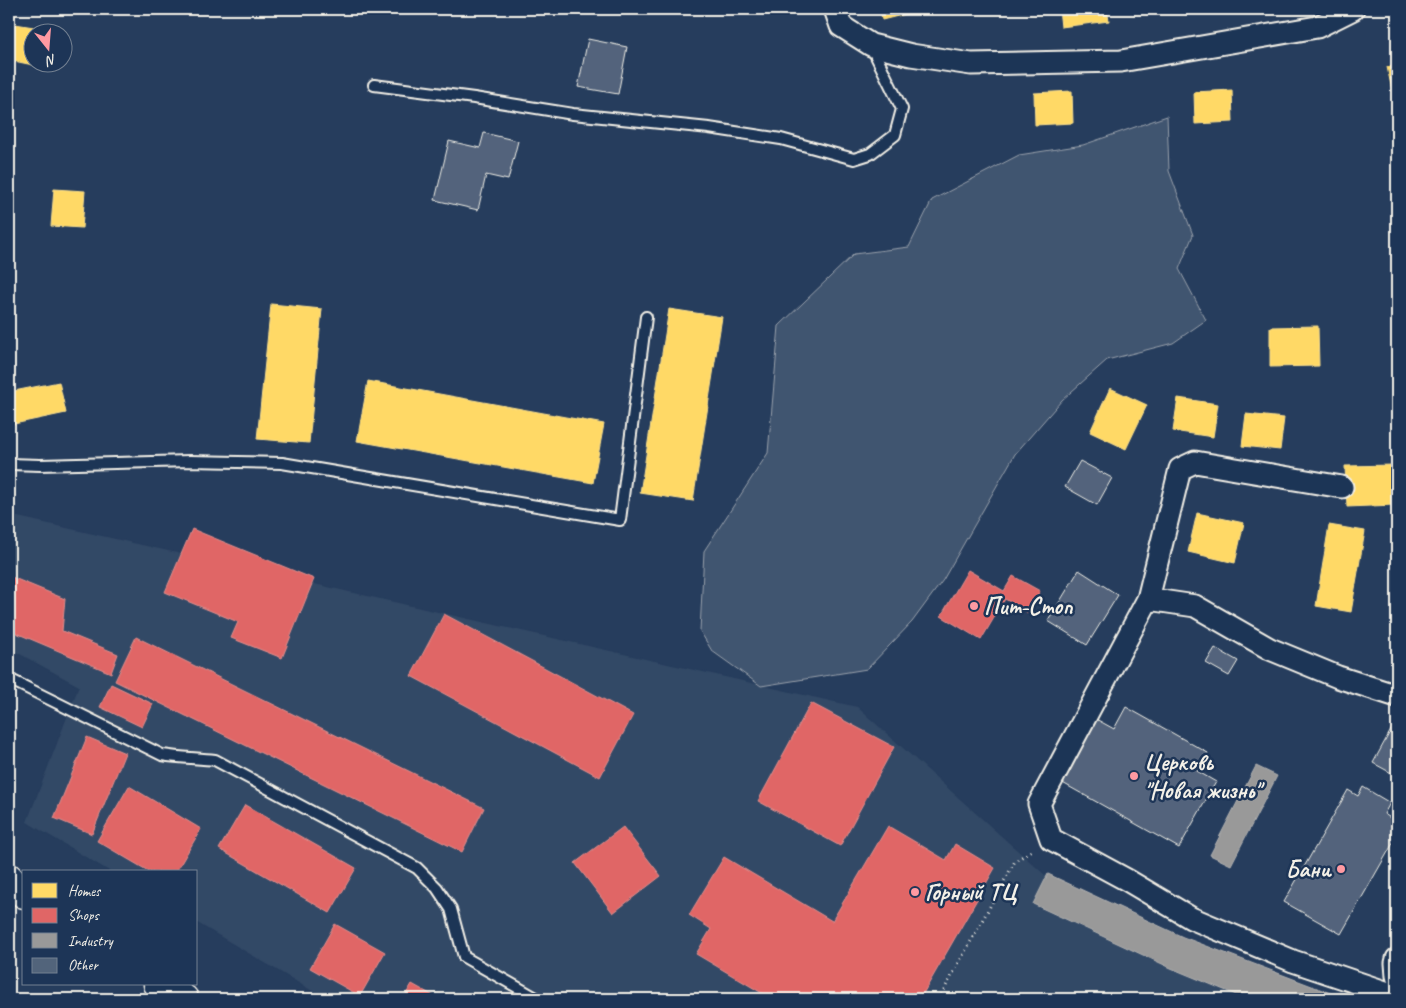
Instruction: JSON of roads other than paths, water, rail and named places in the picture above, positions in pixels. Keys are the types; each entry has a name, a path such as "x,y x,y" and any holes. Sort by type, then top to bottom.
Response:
{"main road":[{"path":"9,878 22,892"},
{"path":"161,986 184,999"}],"street":[{"path":"835,9 841,26 871,45 911,55 971,64 1121,61 1317,27 1353,9"},
{"path":"1342,487 1195,462 1180,469 1148,599 1039,804 1051,838 1127,880 1190,918 1293,961 1397,996"},
{"path":"1148,599 1195,606 1270,649 1338,678 1397,696"},
{"path":"1397,959 1397,976"}],"lane":[{"path":"374,85 474,98 573,114 709,128 782,139 854,159 870,154 895,135 902,109 871,45"},
{"path":"9,464 40,465 190,461 282,463 620,520 646,317"},
{"path":"9,679 162,755 215,760 417,868 436,888 451,909 464,958 538,999"}],"place":[{"name":"Пит-Стоп","path":"974,606"},
{"name":"Церковь \"Новая жизнь\"","path":"1134,776"},
{"name":"Бани","path":"1341,869"},
{"name":"Горный ТЦ","path":"915,892"}]}
